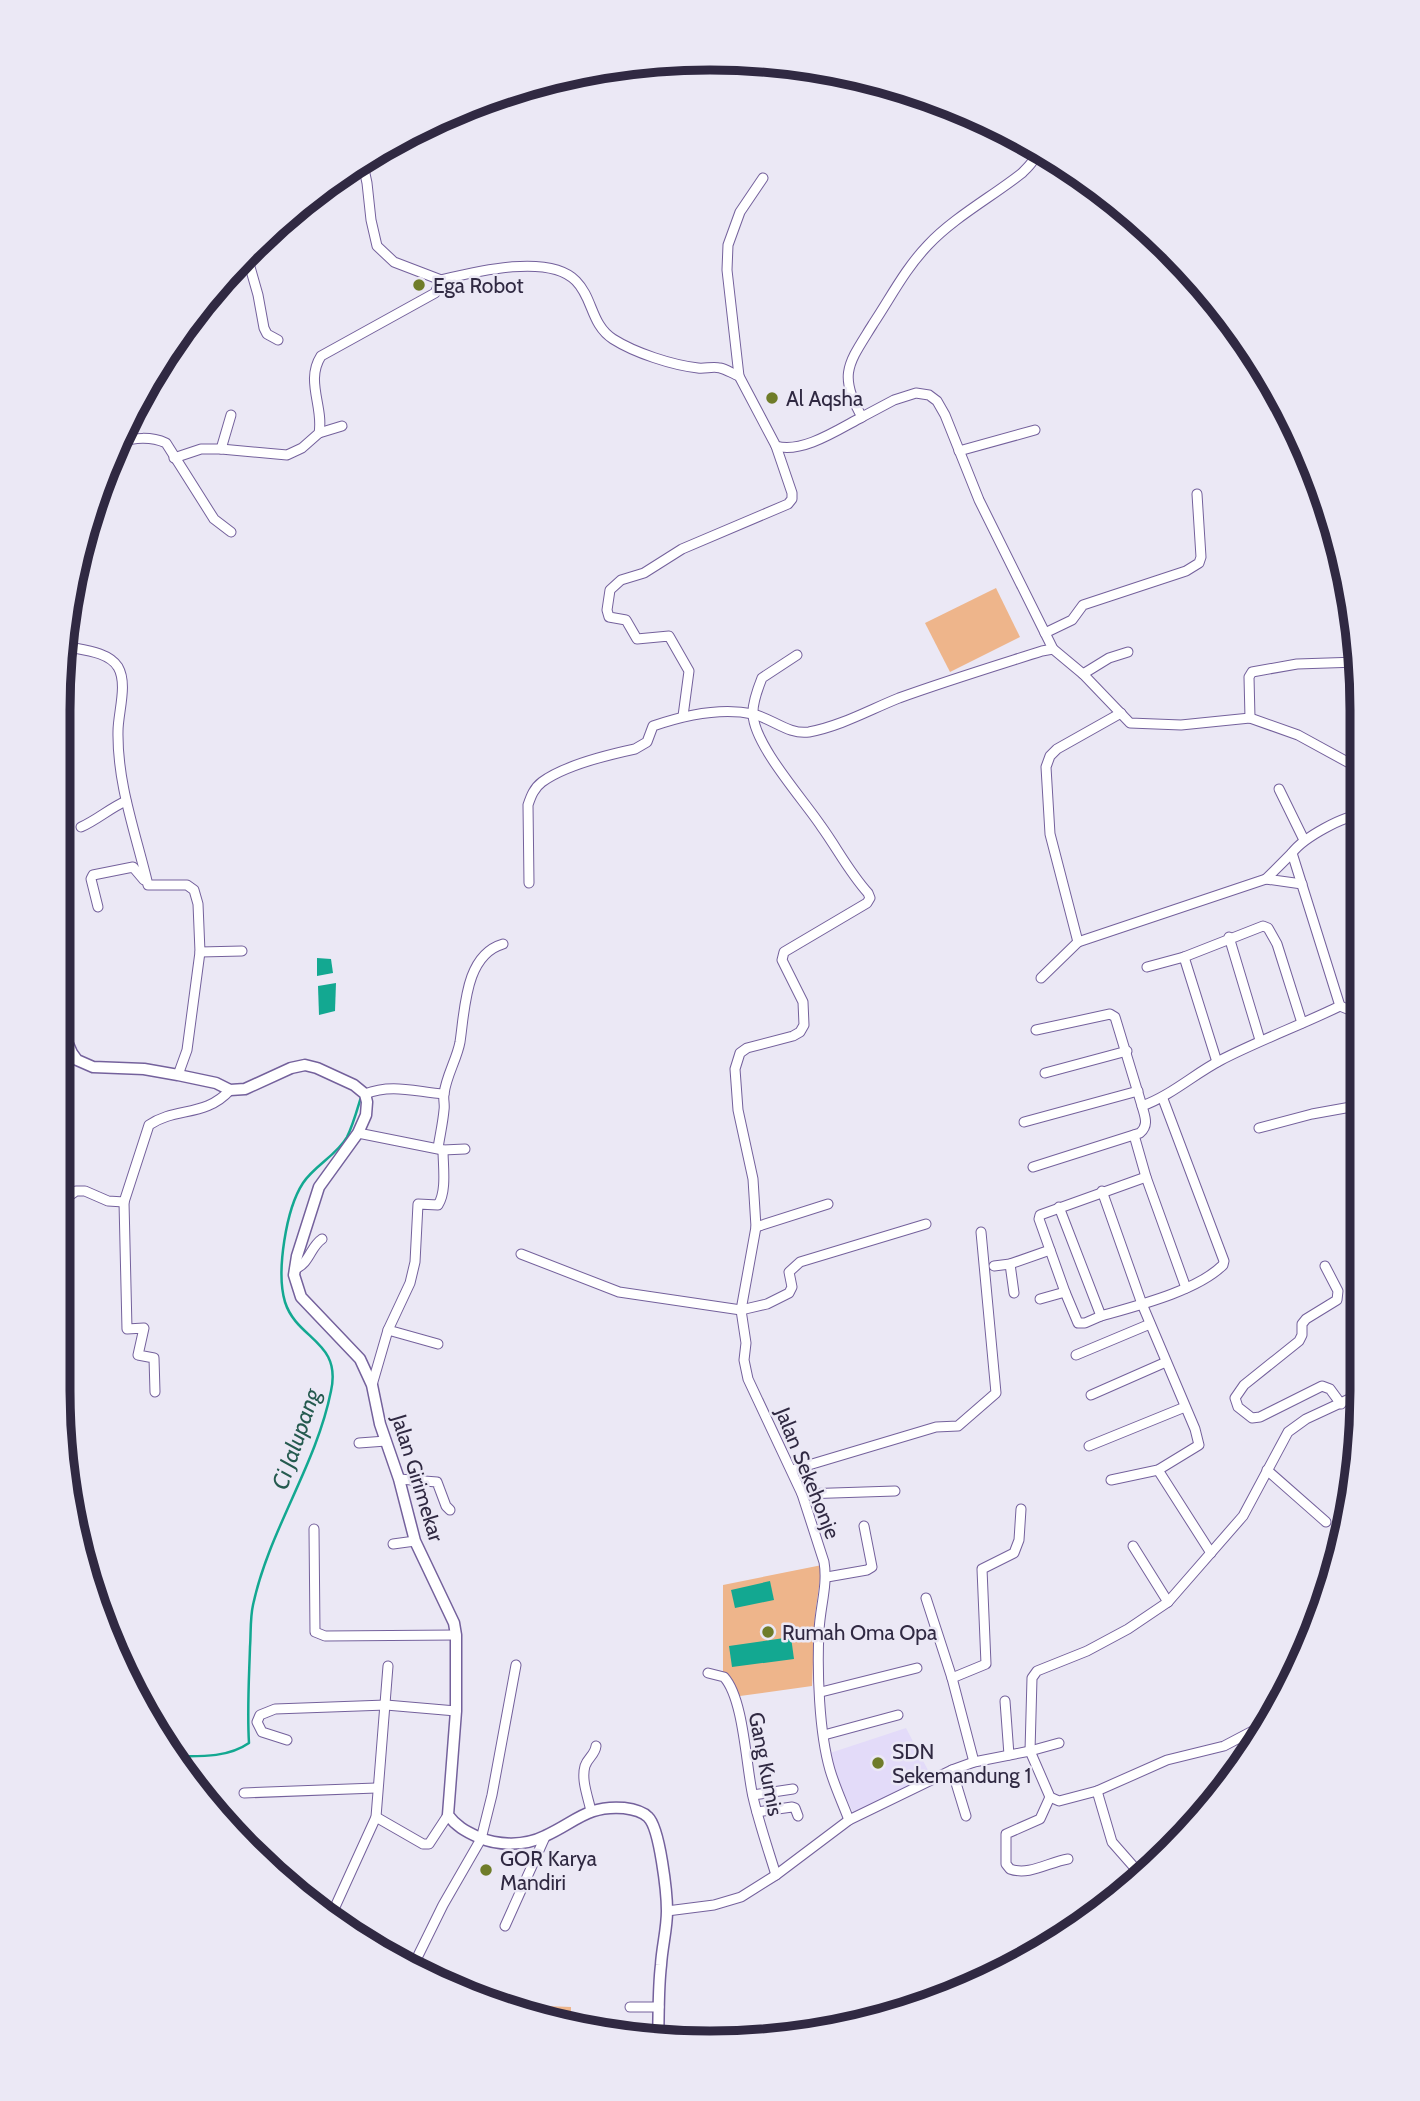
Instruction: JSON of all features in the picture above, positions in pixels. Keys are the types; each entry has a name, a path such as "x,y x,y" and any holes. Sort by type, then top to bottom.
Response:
{"street":[{"path":"862,417 847,386 847,376 856,351 886,301 930,242 1022,173 1034,158"},
{"path":"365,171 377,246 394,262 441,280 511,266 536,267 562,273 576,281 597,323 614,340 663,361 699,368 720,368 739,376"},
{"path":"683,716 689,671 669,636 637,639 626,620 609,617 607,610 610,590 625,577 644,573 682,549 788,504 792,499 776,446 739,376 727,270 728,245 740,212 763,178"},
{"path":"250,265 264,328 267,334 278,340"},
{"path":"319,433 319,413 314,387 315,370 321,356 418,304 435,293 441,280"},
{"path":"776,446 786,449 797,446 823,437 907,396 916,393 929,395 937,401 946,415 979,500 1053,649 1083,674 1130,723 1181,725 1250,718 1298,735 1350,763"},
{"path":"221,449 231,415"},
{"path":"174,458 201,449 287,455 302,448 319,433 342,426"},
{"path":"959,451 1035,430"},
{"path":"131,439 156,438 166,443 214,519 231,532"},
{"path":"1045,633 1072,620 1083,605 1185,571 1199,563 1201,557 1197,494"},
{"path":"73,648 108,657 119,668 122,682 117,730 119,767 148,885"},
{"path":"529,883 528,805 531,793 540,783 557,774 647,742 653,726 683,716 718,712 753,714 794,732 807,732 853,719 899,698 948,681 1053,649"},
{"path":"1083,674 1109,658 1128,652"},
{"path":"753,714 762,678 797,655"},
{"path":"1250,718 1249,677 1252,673 1297,664 1348,662"},
{"path":"1078,942 1050,834 1046,767 1057,749 1121,713"},
{"name":"Jalan Sekehonje","path":"753,714 757,732 785,777 822,826 870,898 867,903 783,952 782,960 803,1002 804,1025 800,1032 793,1036 747,1048 736,1060 738,1110 752,1180 755,1227 741,1308 746,1343 744,1360 748,1379 802,1494 824,1562 827,1577 819,1631 824,1735 830,1769 849,1820"},
{"path":"1279,789 1304,840"},
{"path":"81,827 126,801"},
{"path":"1041,978 1078,942 1266,879 1304,840 1350,817"},
{"path":"1293,853 1340,1006"},
{"path":"98,907 91,879 93,875 133,867 148,885"},
{"path":"1266,879 1302,884"},
{"path":"148,885 187,885 194,890 198,904 200,952 187,1050 178,1075"},
{"path":"1147,967 1184,957 1263,926 1268,928 1277,944 1302,1024"},
{"path":"1230,937 1260,1040"},
{"path":"372,1385 388,1331 410,1283 415,1262 418,1204 441,1203 443,1184 440,1149 444,1094 459,1045 473,974 481,958 503,944"},
{"path":"200,952 242,951"},
{"path":"1184,957 1217,1062"},
{"path":"1142,1106 1163,1098 1217,1062 1260,1040 1340,1006 1350,1010"},
{"path":"1033,1167 1140,1133 1146,1125 1118,1021 1110,1014 1036,1030"},
{"path":"70,1048 77,1060 93,1067 145,1069 216,1083 230,1090 245,1089 291,1068 305,1065 354,1085 365,1094 366,1115 358,1133 319,1187 295,1269"},
{"path":"1045,1073 1126,1051"},
{"path":"365,1094 385,1087 444,1094"},
{"path":"155,1392 154,1358 138,1355 144,1328 127,1329 124,1202 149,1125 167,1116 202,1109 218,1101 230,1090"},
{"path":"1024,1122 1138,1091"},
{"path":"1146,1177 1040,1215 1039,1219 1078,1323 1085,1323 1186,1288 1219,1269 1224,1261 1163,1098"},
{"path":"1259,1128 1350,1107"},
{"path":"358,1133 440,1149 465,1149"},
{"path":"1134,1135 1146,1177 1186,1288"},
{"path":"70,1195 76,1191 85,1191 108,1201 124,1202"},
{"path":"1102,1191 1142,1304 1199,1445 1158,1470 1111,1480"},
{"path":"755,1227 828,1203"},
{"path":"1059,1207 1101,1316"},
{"path":"521,1254 619,1292 741,1308 766,1304 789,1293 792,1287 789,1272 800,1262 926,1224"},
{"path":"792,1470 936,1427 958,1426 996,1393 998,1390 981,1232"},
{"path":"295,1269 305,1263 322,1239"},
{"path":"994,1266 1010,1264 1050,1250"},
{"path":"1010,1264 1014,1293"},
{"path":"1325,1266 1338,1291 1337,1300 1306,1320 1302,1324 1299,1341 1244,1385 1235,1398 1238,1407 1252,1418 1260,1417 1322,1386 1330,1389 1341,1404"},
{"name":"Jalan Girimekar","path":"295,1269 300,1297 360,1359 372,1385 415,1541 432,1581 451,1614 456,1636 456,1711 448,1815"},
{"path":"1040,1299 1065,1292"},
{"path":"1076,1354 1150,1324"},
{"path":"388,1331 438,1344"},
{"path":"1091,1395 1166,1362"},
{"path":"1068,1859 1053,1861 1036,1869 1016,1871 1010,1870 1006,1864 1006,1835 1040,1819 1049,1797 1030,1751 1032,1678 1037,1671 1087,1651 1128,1629 1168,1602 1243,1516 1288,1432 1306,1419 1350,1399"},
{"path":"1089,1446 1185,1407"},
{"path":"359,1443 386,1441"},
{"path":"1158,1470 1211,1552"},
{"path":"1267,1470 1326,1522"},
{"path":"399,1479 437,1482 450,1510"},
{"path":"802,1494 895,1491"},
{"path":"952,1678 986,1664 982,1569 985,1565 1014,1553 1019,1540 1021,1509"},
{"path":"827,1577 872,1567 864,1526"},
{"path":"314,1529 315,1632 325,1636 456,1636"},
{"path":"393,1544 415,1541"},
{"path":"1132,1546 1168,1602"},
{"path":"926,1598 952,1678 974,1762"},
{"path":"334,1909 376,1817 376,1788 388,1665"},
{"path":"416,1959 443,1905 481,1839 492,1795 516,1665"},
{"path":"821,1692 917,1668"},
{"name":"Gang Kumis","path":"708,1673 724,1677 734,1693 757,1812 776,1875"},
{"path":"1005,1701 1009,1755"},
{"path":"287,1740 262,1732 257,1722 260,1715 275,1709 386,1706 456,1711"},
{"path":"824,1735 898,1715"},
{"path":"1049,1797 1059,1801 1097,1791 1167,1760 1224,1746 1251,1732"},
{"path":"667,1911 714,1905 741,1897 776,1875 849,1820 952,1770 974,1762 1059,1743"},
{"path":"591,1811 584,1769 587,1760 595,1754 596,1746"},
{"path":"952,1770 966,1816"},
{"path":"244,1793 376,1788"},
{"path":"753,1794 793,1789"},
{"path":"1097,1791 1112,1842 1136,1869"},
{"path":"376,1817 423,1844 429,1844 448,1815 454,1824 481,1839 503,1844 530,1842 545,1837 591,1811 607,1807 630,1808 644,1815 652,1822 662,1861 667,1911 659,2029"},
{"path":"757,1812 792,1807 798,1816"},
{"path":"505,1926 545,1837"},
{"path":"630,2007 659,2007"}],"shaded area":[{"path":"996,588 1020,637 950,672 925,623"},
{"path":"317,958 331,959 333,973 317,976"},
{"path":"336,983 335,1011 319,1015 318,986"},
{"name":"Rumah Oma Opa","path":"822,1565 815,1615 812,1686 740,1696 723,1674 723,1585"},
{"path":"770,1581 774,1600 735,1608 731,1590"},
{"path":"791,1637 794,1659 732,1667 729,1646"},
{"name":"SDN Sekemandung 1","path":"906,1728 931,1776 854,1814 834,1774 830,1753"},
{"path":"532,2005 571,2007 571,2016"}],"waterway":[{"name":"Ci Jalupang","path":"184,1756 231,1752 249,1743 253,1605 270,1550 315,1446 324,1419 333,1374 324,1351 291,1315 285,1302 282,1289 284,1241 297,1194 313,1171 332,1155 347,1137 361,1097"}],"place":[{"name":"Ega Robot","path":"419,285"},
{"name":"Al Aqsha","path":"772,398"},
{"name":"Rumah Oma Opa","path":"768,1632"},
{"name":"SDN Sekemandung 1","path":"878,1763"},
{"name":"GOR Karya Mandiri","path":"486,1870"}]}
